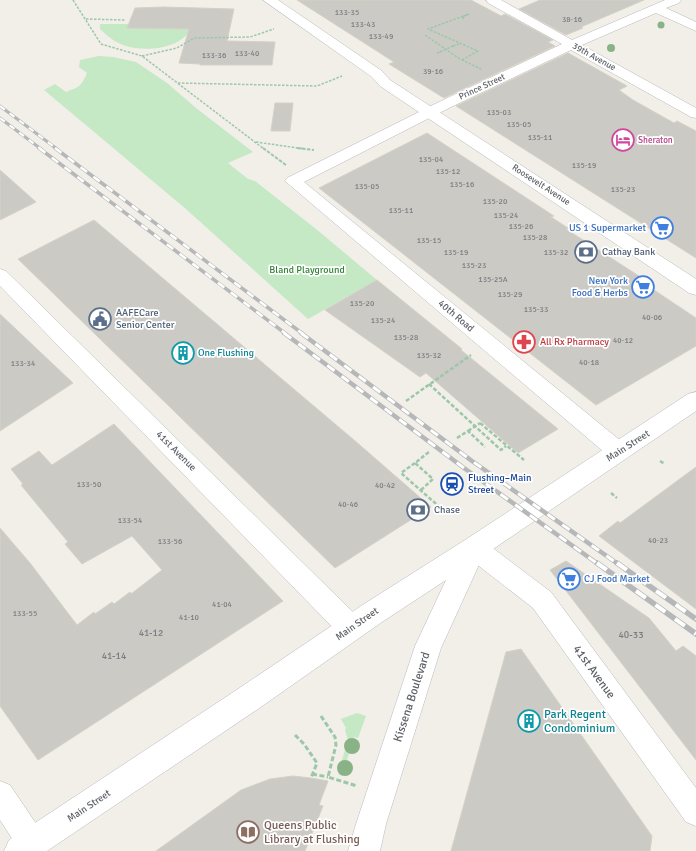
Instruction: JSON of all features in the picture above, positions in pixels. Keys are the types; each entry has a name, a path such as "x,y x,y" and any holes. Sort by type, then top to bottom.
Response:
{"main road":[{"name":"Roosevelt Avenue","path":"264,2 369,77 385,82 696,288"},
{"name":"Main Street","path":"27,847 351,628 696,400"},
{"name":"Kissena Boulevard","path":"364,851 371,824 428,646 474,548"}],"street":[{"name":"39th Avenue","path":"492,0 696,114"},
{"name":"Prince Street","path":"290,173 429,112 571,45 675,0"},
{"path":"656,8 696,27"},
{"name":"40th Road","path":"290,173 619,452"},
{"name":"41st Avenue","path":"0,275 351,628"},
{"name":"41st Avenue","path":"474,548 542,600 696,812"},
{"path":"0,795 27,847"}],"path":[{"path":"73,0 101,44 142,56 255,142 290,173"},
{"path":"462,60 478,51 428,29 467,13 470,14 462,18 464,19"},
{"path":"85,19 125,20"},
{"path":"142,56 177,48 194,38 250,37 274,29"},
{"path":"425,35 462,60 481,69"},
{"path":"437,53 460,43"},
{"path":"177,83 317,86 342,76"},
{"path":"255,142 318,151"},
{"path":"406,400 473,353"},
{"path":"429,384 501,450 506,446"},
{"path":"457,438 480,423 524,460"},
{"path":"468,431 485,447"},
{"path":"429,452 401,473 443,510"},
{"path":"660,461 665,464"},
{"path":"415,463 433,479 421,490"},
{"path":"611,494 618,498"},
{"path":"320,716 335,737 336,745 328,777"},
{"path":"295,735 317,763 311,776 328,777 360,786"}],"green space":[{"path":"100,24 129,24 127,28 191,29 186,36 171,45 152,49 143,49 122,45 115,41 100,29"},
{"name":"Bland Playground","path":"99,56 113,57 136,62 167,83 196,108 253,152 228,163 248,179 255,181 377,280 308,319 186,209 44,90 55,84 66,92 77,87 81,84 87,73 79,67 80,60"},
{"path":"357,713 366,716 358,738 354,737 342,776 338,774 348,740 345,730 346,728 341,719"}],"building":[{"path":"297,0 471,0 501,16 505,14 553,40 548,42 555,46 444,98 389,64 394,62"},
{"path":"540,0 644,0 566,35 519,9"},
{"path":"163,7 234,9 227,41 275,42 272,65 200,65 179,63 189,29 127,28 135,8"},
{"path":"568,53 627,86 619,90 633,100 674,123 677,121 696,131 696,258 456,106"},
{"path":"275,103 293,103 290,131 271,131"},
{"path":"427,133 554,216 551,217 568,228 566,229 639,276 636,278 696,318 696,346 596,405 319,188"},
{"path":"0,170 36,202 0,220"},
{"name":"One Flushing","path":"94,220 431,507 335,568 18,259"},
{"path":"377,280 558,429 518,453 426,373 420,377 325,310"},
{"path":"0,314 73,383 0,431"},
{"path":"114,424 283,601 38,760 0,706 0,528 30,563 77,625 94,612 95,614 112,602 114,604 130,592 131,594 162,570 132,536 82,564 65,544 68,542 21,485 23,484 11,469 39,451 52,465"},
{"path":"696,467 696,609 599,536 618,521 620,523"},
{"path":"566,561 649,618 676,651 683,646 696,656 696,760 550,570"},
{"name":"Park Regent Condominium","path":"521,649 652,836 650,851 451,851 506,652"},
{"name":"Queens Public Library at Flushing","path":"293,776 328,781 319,805 323,806 305,851 156,851 241,790 270,779"}],"railway":[{"path":"0,106 57,149"},
{"path":"0,118 41,149"},
{"path":"39,148 286,334"},
{"path":"55,148 303,334"},
{"path":"284,333 464,468 598,564"},
{"path":"301,333 472,461 618,564"},
{"path":"597,563 696,634"},
{"path":"617,563 696,619"}],"place":[{"name":"Sheraton","path":"623,140"},
{"name":"US 1 Supermarket","path":"662,228"},
{"name":"Cathay Bank","path":"586,252"},
{"name":"New York Food & Herbs","path":"643,287"},
{"name":"AAFECare Senior Center","path":"100,319"},
{"name":"All Rx Pharmacy","path":"524,342"},
{"name":"One Flushing","path":"183,353"},
{"name":"Flushing–Main Street","path":"452,484"},
{"name":"Chase","path":"418,510"},
{"name":"CJ Food Market","path":"569,579"},
{"name":"Park Regent Condominium","path":"529,721"},
{"name":"Queens Public Library at Flushing","path":"248,832"}]}
